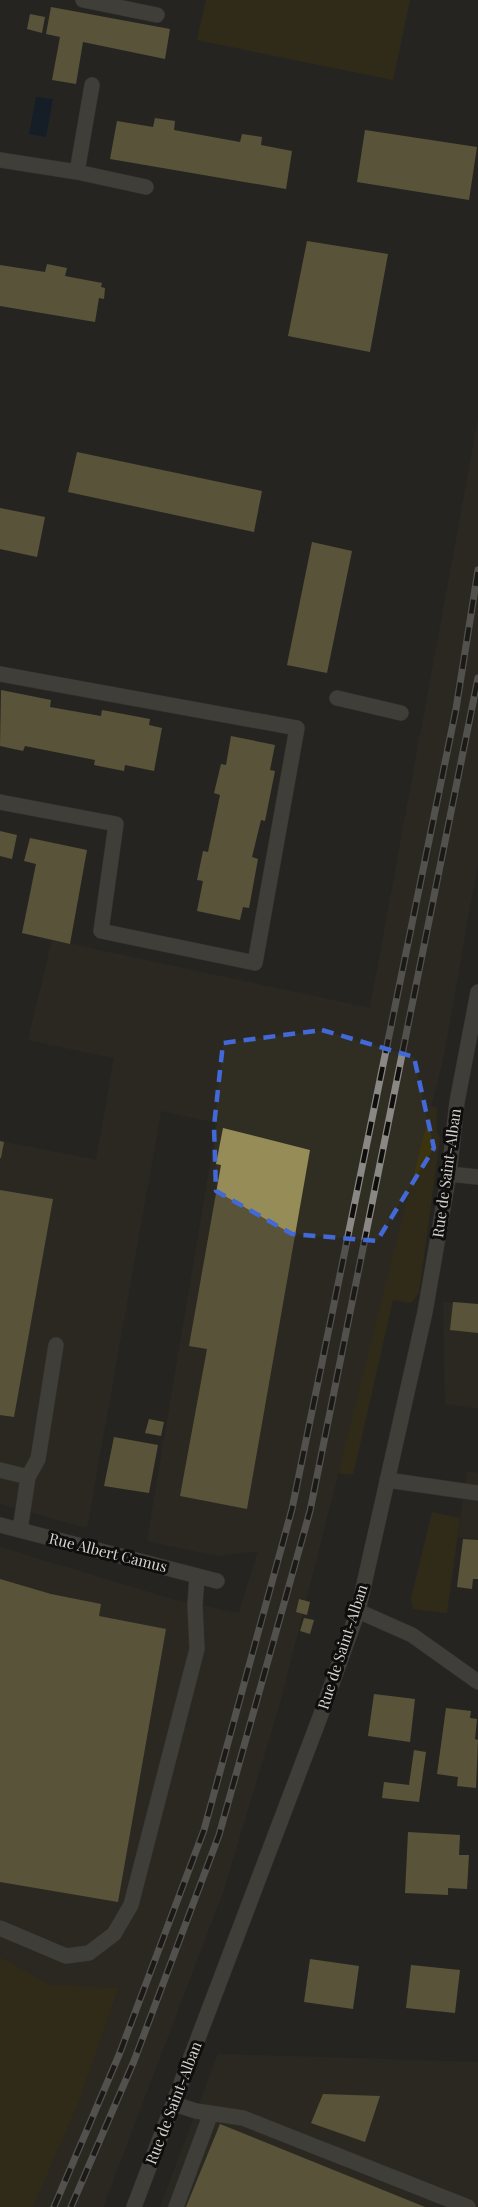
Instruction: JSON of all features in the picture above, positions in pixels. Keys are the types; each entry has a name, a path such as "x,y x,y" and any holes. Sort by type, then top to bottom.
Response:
{"street":[{"path":"83,0 158,15"},
{"path":"76,172 92,85"},
{"path":"0,160 76,172 146,187"},
{"path":"0,674 297,728 255,963 101,931 116,824 0,802"},
{"path":"337,698 401,713"},
{"name":"Rue de Saint-Alban","path":"134,2207 358,1611 425,1312 478,992"},
{"path":"449,1174 478,1177"},
{"path":"20,1530 28,1477 38,1459 56,1345"},
{"path":"0,1470 28,1477"},
{"path":"387,1480 478,1493"},
{"name":"Rue Albert Camus","path":"0,1525 217,1581"},
{"path":"0,1928 66,1956 89,1953 114,1934 131,1905 197,1649 195,1605 197,1576"},
{"path":"358,1611 412,1635 478,1682"},
{"path":"174,2104 243,2118 468,2207"},
{"path":"176,2207 211,2113"}],"highlighted area":[{"path":"322,1030 414,1057 434,1148 377,1241 292,1234 216,1191 214,1126 223,1043"}],"shaded area":[{"path":"206,0 410,0 393,80 197,40"},
{"path":"478,420 478,862 443,1060 280,1703 223,1892 103,2207 33,2207 78,2104 119,1989 51,1985 0,1957 0,1547 175,1600 239,1613 258,1551 218,1556 147,1541 217,1123 161,1111 87,1528 0,1504 0,1141 96,1160 114,1058 28,1040 52,940 370,1008"},
{"path":"431,1106 437,1108 436,1131 440,1138 419,1293 411,1303 393,1300 353,1475 338,1473"},
{"path":"443,1302 478,1304 478,1408 445,1404"},
{"path":"467,1471 478,1473 478,1539 458,1537"},
{"path":"432,1512 460,1518 447,1613 413,1609 411,1599"},
{"path":"0,1957 51,1985 119,1988 78,2104 33,2207 0,2207"},
{"path":"218,2054 478,2062 478,2207 160,2207"}],"water":[{"path":"36,97 53,99 46,137 29,134"}],"building":[{"path":"51,7 170,29 165,59 83,42 76,84 52,80 60,37 46,34"},
{"path":"30,14 45,17 42,33 27,29"},
{"path":"155,118 175,121 174,130 240,142 242,134 262,137 261,145 292,151 286,189 110,159 117,121 153,127"},
{"path":"365,130 477,147 469,200 357,182"},
{"path":"307,241 388,254 370,352 288,336"},
{"path":"47,264 67,268 65,276 102,283 101,287 105,288 104,299 99,298 95,322 0,306 0,265 45,272"},
{"path":"77,452 262,491 254,532 68,492"},
{"path":"0,508 45,517 37,557 0,549"},
{"path":"312,542 352,551 327,673 287,665"},
{"path":"1,690 51,700 50,707 101,716 102,710 150,719 149,725 162,728 154,771 125,765 124,771 94,765 95,760 25,746 23,751 0,746"},
{"path":"231,736 275,745 270,770 275,771 265,821 261,820 252,857 258,859 249,908 243,907 240,920 197,911 203,881 197,880 203,851 208,852 220,795 214,793 221,764 226,765"},
{"path":"0,831 17,835 12,859 0,856"},
{"path":"30,838 87,850 70,944 22,933 36,864 24,861"},
{"path":"223,1128 310,1150 247,1509 180,1496 207,1349 189,1346 221,1165 216,1164"},
{"path":"0,1141 4,1142 1,1158 0,1158"},
{"path":"0,1190 53,1199 14,1417 0,1415"},
{"path":"453,1302 478,1304 478,1333 450,1330"},
{"path":"149,1419 164,1422 161,1436 145,1433"},
{"path":"114,1437 158,1445 149,1493 104,1486"},
{"path":"463,1539 478,1540 478,1579 473,1579 472,1589 457,1587"},
{"path":"0,1579 51,1594 101,1604 99,1616 166,1629 118,1902 0,1882"},
{"path":"299,1599 310,1602 307,1615 296,1612"},
{"path":"304,1618 314,1620 310,1634 300,1631"},
{"path":"374,1694 415,1699 410,1742 368,1736"},
{"path":"446,1708 471,1711 470,1718 477,1719 476,1788 457,1786 458,1777 437,1774"},
{"path":"414,1750 426,1752 419,1802 382,1798 384,1782 409,1785"},
{"path":"408,1832 460,1835 459,1855 469,1855 467,1889 448,1888 448,1895 405,1893"},
{"path":"310,1959 359,1966 353,2009 304,2002"},
{"path":"411,1965 460,1970 455,2013 406,2008"},
{"path":"323,2094 380,2096 365,2142 311,2123"},
{"path":"220,2124 425,2207 186,2207"}],"railway":[{"path":"54,2207 119,2055 204,1830 292,1509 456,709 478,570"},
{"path":"71,2207 134,2061 219,1835 310,1511 478,678"}]}
